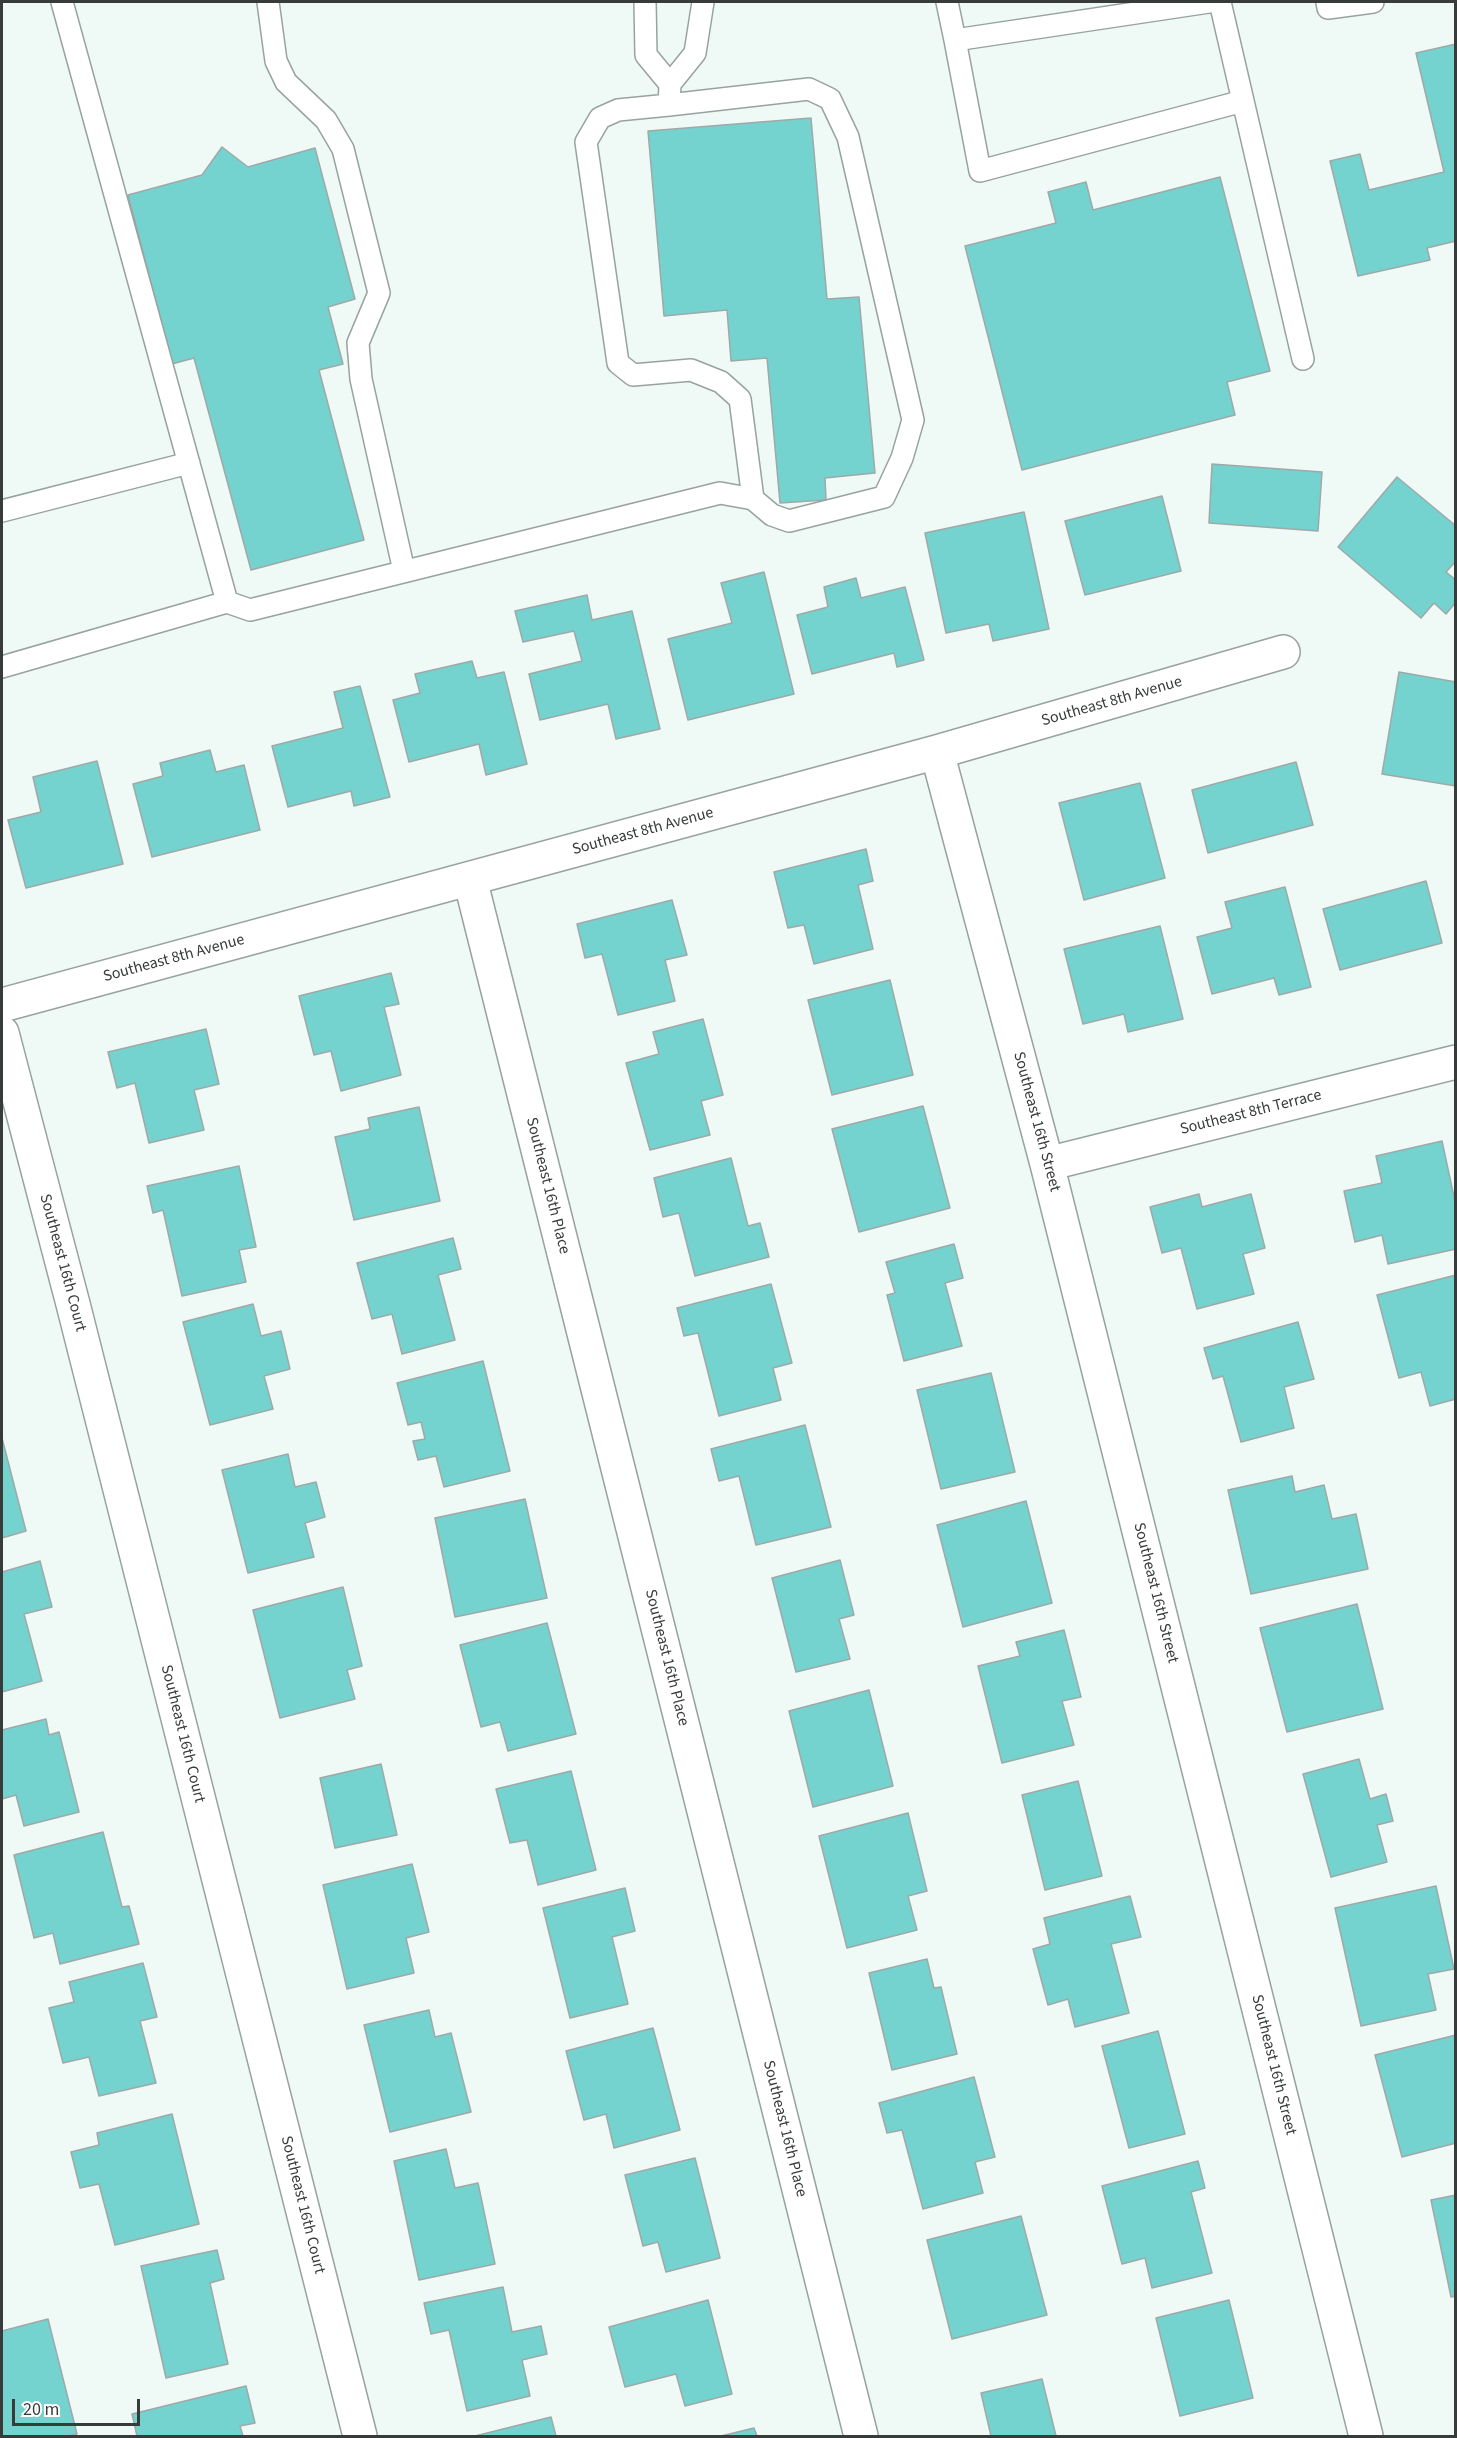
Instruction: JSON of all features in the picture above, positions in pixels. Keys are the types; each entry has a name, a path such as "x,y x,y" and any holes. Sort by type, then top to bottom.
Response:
{"street":[{"name":"Southeast 8th Avenue","path":"2,1005 937,752 1283,652"},
{"name":"Southeast 16th Street","path":"937,752 1047,1164 1366,2436"},
{"name":"Southeast 16th Place","path":"470,879 861,2436"},
{"name":"Southeast 16th Court","path":"2,1033 360,2436"},
{"name":"Southeast 8th Terrace","path":"1047,1164 1455,1062"}],"lane":[{"path":"62,2 227,602"},
{"path":"268,2 276,61 286,82 326,120 343,149 379,293 358,343 361,379 404,571"},
{"path":"645,2 646,56 670,95"},
{"path":"670,95 695,53 703,2"},
{"path":"947,2 980,171 1243,101"},
{"path":"955,40 1209,2"},
{"path":"1220,2 1302,359"},
{"path":"1328,2 1328,8 1373,2"},
{"path":"2,667 227,602 250,610 720,493 753,499 772,515 789,521 884,497 902,458 913,420 848,137 830,99 809,89 670,95 618,110 600,118 586,142 618,363 633,375 691,370 721,382 740,399 753,499"},
{"path":"2,511 189,463"}],"building":[{"path":"1456,44 1456,241 1427,248 1430,260 1358,276 1330,161 1360,154 1369,190 1444,172 1416,53"},
{"path":"811,118 827,299 859,297 875,473 825,478 826,500 780,503 767,358 731,361 727,310 664,316 648,131"},
{"path":"222,147 248,167 315,148 355,299 328,307 343,364 319,370 364,540 251,570 194,358 172,364 128,195 202,175"},
{"path":"1220,177 1270,371 1227,382 1235,415 1022,470 965,246 1056,223 1048,192 1086,182 1093,210"},
{"path":"1212,464 1322,472 1318,531 1209,523"},
{"path":"1397,477 1456,526 1456,561 1446,572 1456,580 1456,602 1446,614 1434,603 1421,618 1338,547"},
{"path":"1162,496 1181,571 1085,595 1065,521"},
{"path":"1024,512 1049,629 993,641 989,624 946,633 925,533"},
{"path":"764,572 794,694 688,720 668,639 732,623 721,583"},
{"path":"856,578 861,598 905,587 924,660 897,667 894,653 812,674 797,615 828,607 824,587"},
{"path":"587,595 592,620 632,611 660,729 616,739 608,704 540,720 529,674 582,661 574,631 523,642 515,611"},
{"path":"472,661 477,678 504,672 527,764 486,775 479,744 409,762 393,700 420,693 415,674"},
{"path":"1399,672 1456,682 1456,786 1382,774"},
{"path":"360,686 390,797 354,806 351,791 288,807 272,746 343,728 334,692"},
{"path":"210,750 216,772 244,765 260,830 152,857 133,784 163,776 160,763"},
{"path":"97,761 123,864 26,888 8,820 41,812 33,777"},
{"path":"1296,762 1313,825 1208,853 1192,790"},
{"path":"1140,783 1165,878 1084,900 1059,803"},
{"path":"866,849 873,881 858,885 873,949 814,964 804,925 788,928 774,872"},
{"path":"1426,881 1442,943 1340,970 1323,909"},
{"path":"1285,887 1311,987 1279,995 1274,978 1212,994 1197,937 1232,928 1225,902"},
{"path":"672,900 687,955 665,960 675,1001 618,1015 602,954 585,958 577,924"},
{"path":"1160,926 1183,1019 1128,1032 1124,1014 1083,1024 1064,949"},
{"path":"391,973 399,1004 384,1007 401,1075 341,1091 331,1051 314,1055 299,996"},
{"path":"890,980 913,1075 832,1095 808,1000"},
{"path":"703,1019 723,1095 701,1101 710,1135 650,1150 626,1063 659,1054 653,1032"},
{"path":"206,1029 219,1084 194,1090 204,1130 149,1143 135,1083 117,1088 108,1052"},
{"path":"923,1106 950,1208 859,1232 832,1129"},
{"path":"419,1107 440,1201 354,1220 335,1137 370,1129 368,1118"},
{"path":"1442,1141 1456,1206 1456,1249 1388,1264 1382,1235 1355,1242 1344,1191 1382,1183 1376,1156"},
{"path":"731,1158 748,1226 760,1223 769,1257 695,1276 679,1213 663,1217 654,1178"},
{"path":"239,1166 256,1247 239,1250 246,1282 182,1296 163,1210 153,1213 147,1186"},
{"path":"1199,1194 1202,1207 1251,1194 1265,1248 1243,1254 1254,1294 1197,1309 1181,1248 1162,1253 1150,1207"},
{"path":"453,1238 461,1269 438,1275 455,1340 402,1354 392,1314 372,1319 357,1263"},
{"path":"954,1244 963,1278 945,1283 962,1346 904,1361 887,1295 895,1293 886,1262"},
{"path":"1456,1275 1456,1399 1430,1406 1421,1372 1399,1378 1377,1295"},
{"path":"771,1284 792,1363 773,1368 781,1400 719,1416 698,1333 684,1336 677,1308"},
{"path":"253,1304 261,1336 281,1331 290,1369 264,1376 273,1409 210,1425 183,1322"},
{"path":"1298,1322 1314,1379 1284,1387 1294,1428 1241,1442 1223,1376 1213,1379 1204,1348"},
{"path":"483,1361 510,1471 444,1487 436,1456 418,1460 413,1441 425,1439 421,1422 408,1425 397,1383"},
{"path":"991,1373 1015,1472 941,1489 917,1390"},
{"path":"805,1425 831,1527 756,1545 739,1476 719,1481 711,1449"},
{"path":"2,1438 26,1531 2,1538"},
{"path":"288,1454 295,1487 316,1482 325,1517 305,1523 314,1557 248,1573 222,1470"},
{"path":"1292,1476 1295,1492 1324,1485 1332,1519 1356,1514 1368,1569 1251,1594 1228,1490"},
{"path":"525,1499 547,1598 455,1617 435,1518"},
{"path":"1026,1501 1052,1603 963,1627 937,1525"},
{"path":"840,1560 854,1615 839,1619 850,1659 796,1672 772,1578"},
{"path":"40,1561 52,1607 24,1614 42,1681 2,1692 2,1572"},
{"path":"343,1587 362,1666 347,1670 355,1699 280,1718 253,1610"},
{"path":"1357,1604 1383,1709 1287,1732 1260,1628"},
{"path":"547,1623 576,1734 508,1751 500,1722 481,1727 460,1645"},
{"path":"1064,1630 1081,1697 1062,1701 1074,1745 1002,1763 978,1666 1020,1656 1016,1642"},
{"path":"869,1690 893,1786 813,1807 789,1711"},
{"path":"46,1719 49,1735 59,1732 79,1812 24,1826 16,1795 2,1799 2,1730"},
{"path":"1359,1759 1370,1799 1386,1794 1393,1821 1377,1825 1387,1862 1331,1877 1303,1774"},
{"path":"381,1764 397,1835 335,1848 320,1778"},
{"path":"571,1771 596,1870 538,1885 527,1840 510,1843 496,1789"},
{"path":"1078,1781 1102,1876 1045,1890 1022,1795"},
{"path":"908,1813 927,1891 908,1896 917,1930 847,1948 819,1836"},
{"path":"103,1832 122,1907 129,1906 139,1944 60,1964 53,1933 34,1938 14,1855"},
{"path":"412,1864 429,1932 406,1938 414,1973 347,1989 323,1885"},
{"path":"1436,1886 1454,1969 1428,1974 1436,2010 1361,2026 1335,1908"},
{"path":"625,1888 635,1931 612,1937 628,2004 570,2018 543,1908"},
{"path":"1130,1896 1141,1937 1111,1944 1129,2013 1075,2027 1068,1999 1048,2005 1033,1949 1050,1944 1044,1918"},
{"path":"927,1959 934,1988 941,1987 957,2054 892,2070 869,1973"},
{"path":"143,1963 157,2017 140,2021 156,2083 99,2096 89,2057 63,2063 49,2008 74,2002 69,1982"},
{"path":"429,2010 435,2037 451,2033 471,2112 390,2132 364,2025"},
{"path":"653,2028 680,2130 614,2148 606,2114 584,2120 566,2051"},
{"path":"1158,2031 1185,2134 1129,2148 1102,2046"},
{"path":"1456,2035 1456,2143 1402,2157 1375,2055"},
{"path":"974,2077 995,2157 975,2162 983,2193 923,2209 902,2130 887,2133 879,2103"},
{"path":"172,2114 199,2224 115,2245 99,2184 80,2188 71,2152 99,2145 97,2133"},
{"path":"446,2149 455,2188 478,2183 495,2264 419,2280 394,2161"},
{"path":"695,2158 720,2258 666,2272 658,2242 643,2246 625,2175"},
{"path":"1198,2161 1205,2188 1191,2192 1212,2273 1152,2288 1145,2258 1122,2264 1102,2186"},
{"path":"1456,2195 1456,2296 1451,2297 1431,2200"},
{"path":"1021,2216 1047,2315 952,2339 927,2240"},
{"path":"217,2250 224,2279 210,2283 228,2364 166,2378 141,2266"},
{"path":"503,2287 512,2332 541,2326 547,2354 522,2360 530,2396 467,2411 449,2330 431,2334 424,2303"},
{"path":"708,2300 732,2394 685,2406 676,2374 625,2387 609,2327"},
{"path":"1229,2300 1253,2398 1180,2416 1156,2318"},
{"path":"48,2319 77,2434 2,2436 2,2331"},
{"path":"1042,2379 1056,2436 991,2436 981,2393"},
{"path":"246,2386 255,2423 240,2426 243,2436 137,2436 132,2414"},
{"path":"551,2417 556,2436 475,2436"},
{"path":"754,2428 757,2436 721,2436"}]}
